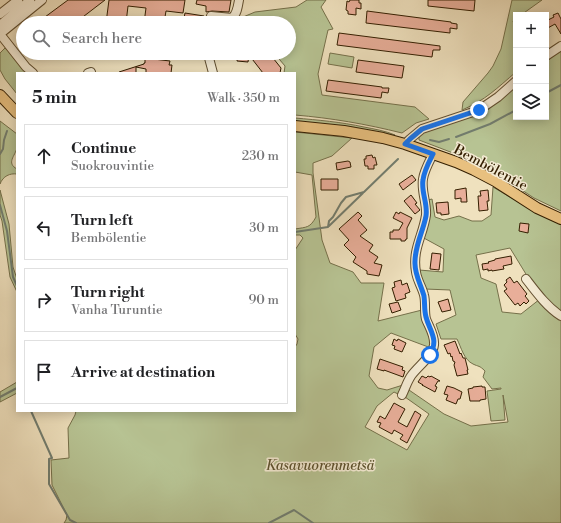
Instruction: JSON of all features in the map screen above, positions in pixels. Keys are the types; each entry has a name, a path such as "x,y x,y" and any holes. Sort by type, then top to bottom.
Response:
{"main road":[{"path":"1,96 16,112"},
{"name":"Bembölentie","path":"296,126 344,131 405,144 474,170 495,181 537,208 561,219"}],"street":[{"path":"0,14 18,0"},
{"path":"0,25 30,0"},
{"path":"22,16 42,0"},
{"path":"234,16 239,0"},
{"path":"16,21 0,34 16,55"},
{"path":"549,54 561,46"},
{"path":"20,60 26,68 32,72"},
{"path":"209,60 213,72"},
{"path":"405,144 422,129 479,110 498,97 513,84"},
{"path":"402,395 411,376 430,355 434,345 433,334 425,315 424,295 416,274 415,264 417,243 426,214 422,180 433,154"},
{"path":"526,279 554,312 561,316"}],"green space":[{"path":"307,0 326,0 321,7 333,29 328,30 318,74 322,95 415,107 429,119 416,123 402,133 348,122 296,115 296,72 284,72 285,66 280,60 296,60 296,16 246,16 255,12 296,7"},
{"path":"512,0 542,0 525,12 513,12 513,75 485,98 462,110 463,102 488,73 501,49"},
{"path":"7,48 28,72 16,72 16,93 0,70 0,53"},
{"path":"561,49 561,211 534,198 496,173 453,153 419,140 419,137 423,133 465,118 513,86 513,120 549,120 549,57"},
{"path":"330,53 354,57 352,68 328,64"},
{"path":"296,118 321,120 380,130 395,135 392,136 296,122"},
{"path":"0,121 16,133 16,150 12,159 12,164 16,168 16,174 7,176 0,184"},
{"name":"Kasavuorenmetsä","path":"296,132 352,138 332,156 313,163 322,240 330,263 353,272 361,283 384,283 378,321 422,310 430,331 431,348 391,333 374,347 369,376 378,388 387,390 403,385 398,394 394,392 377,406 365,427 407,450 429,414 405,397 409,390 444,414 471,426 508,422 503,395 505,420 491,421 487,391 501,388 492,389 483,377 485,371 467,360 457,339 441,339 436,324 456,315 450,290 425,289 419,270 443,272 444,249 422,237 428,200 432,199 435,217 444,220 459,216 472,221 482,221 491,215 493,187 561,222 561,314 554,309 529,279 510,248 476,255 481,278 496,284 502,312 521,314 540,299 561,319 561,523 64,523 67,515 52,485 51,460 69,458 68,428 76,412 296,412 296,346 298,339 296,336 296,248 303,238 300,235 296,235 296,229 308,226 316,217 312,175 296,172"},
{"path":"0,190 9,224 13,267 16,276 16,290 10,277 0,215"},
{"path":"16,383 16,394 0,402 0,392"}],"building":[{"path":"68,0 105,0 84,16 46,16"},
{"path":"109,0 185,0 183,13 166,11 165,16 145,16 146,8 128,6 127,16 107,16"},
{"path":"197,0 231,0 229,12 206,12 206,6 196,4"},
{"path":"350,0 359,0 359,3 361,3 361,9 356,8 356,15 348,14 348,11 346,10 347,1 349,2"},
{"path":"428,0 475,0 474,11 428,6"},
{"path":"367,11 451,22 457,24 457,29 450,28 450,33 366,23"},
{"path":"185,13 204,16 184,16"},
{"path":"558,13 561,19 561,34 555,24 549,27 549,20 554,17 553,15"},
{"path":"339,33 440,46 440,50 433,50 432,57 337,45"},
{"path":"145,60 170,61 169,65 172,65 171,72 146,72 146,69 136,67 136,72 119,72 145,63"},
{"path":"237,60 248,60 248,62"},
{"path":"253,60 275,60 281,68 280,72 262,72"},
{"path":"358,60 404,66 402,78 356,72"},
{"path":"328,80 389,88 388,93 382,92 381,98 326,91"},
{"path":"372,155 373,158 375,157 377,165 374,165 374,169 368,169 368,166 365,166 364,159 366,159 366,156"},
{"path":"350,162 351,167 337,170 336,163"},
{"path":"412,175 416,180 403,190 399,184"},
{"path":"321,179 338,179 338,190 321,190"},
{"path":"466,188 467,202 461,202 461,198 455,199 455,190"},
{"path":"488,190 488,210 479,211 478,196 481,196 480,191"},
{"path":"411,195 417,203 415,204 420,210 415,214 404,201"},
{"path":"448,202 449,214 441,215 441,213 437,213 436,203"},
{"path":"358,212 362,216 358,220 367,230 360,236 373,245 369,251 378,257 374,263 382,265 379,276 367,274 367,271 353,262 356,257 344,245 349,240 339,229"},
{"path":"396,212 399,214 400,212 412,218 407,228 407,239 405,241 401,241 401,239 390,239 390,232 393,232 393,230 399,230 403,223 393,218"},
{"path":"520,223 529,224 528,233 519,231"},
{"path":"432,253 441,254 439,270 430,269"},
{"path":"511,256 512,264 503,266 504,269 492,271 488,271 488,269 483,270 482,264 489,263 488,262 495,259"},
{"path":"510,277 514,283 517,281 527,294 525,296 529,301 526,304 524,302 520,306 518,303 515,305 504,291 507,289 504,285 507,282 506,280"},
{"path":"401,280 402,285 407,283 410,292 405,294 406,298 396,301 392,288 395,287 394,282"},
{"path":"448,299 451,310 442,312 438,302"},
{"path":"398,302 401,310 392,313 389,304"},
{"path":"394,339 397,341 398,339 406,343 402,352 394,349 395,346 392,345"},
{"path":"455,341 460,354 461,353 463,358 465,358 468,374 457,376 454,365 455,362 453,361 450,353 448,354 444,345"},
{"path":"380,359 403,367 402,370 405,371 403,377 377,369"},
{"path":"422,376 426,378 431,376 440,381 438,381 435,386 437,387 435,392 418,382"},
{"path":"447,386 462,392 460,399 458,399 456,404 446,400 448,395 444,394"},
{"path":"482,386 485,387 486,399 480,401 470,401 468,389"},
{"path":"394,403 405,409 398,422 407,427 415,411 421,415 407,443 400,439 403,435 394,430 392,434 379,427 381,423 377,422 380,416 385,419"}],"waterway":[{"path":"549,91 561,85"},
{"path":"456,137 490,124 513,112"},
{"path":"0,154 3,149 7,131"},
{"path":"430,140 439,142 449,139"},
{"path":"296,232 328,227 329,221 346,197 364,192 398,159"},
{"path":"329,226 363,193"},
{"path":"0,205 7,231 13,277 16,284"},
{"path":"0,397 16,389"},
{"path":"31,412 52,458 49,459 49,484 70,520 76,523"},
{"path":"269,523 294,510 313,523"}],"route":[{"path":"430,355 433,350 434,340 430,326 426,320 425,300 416,274 415,255 426,214 422,180 433,154 405,144 422,129 479,110"}]}
